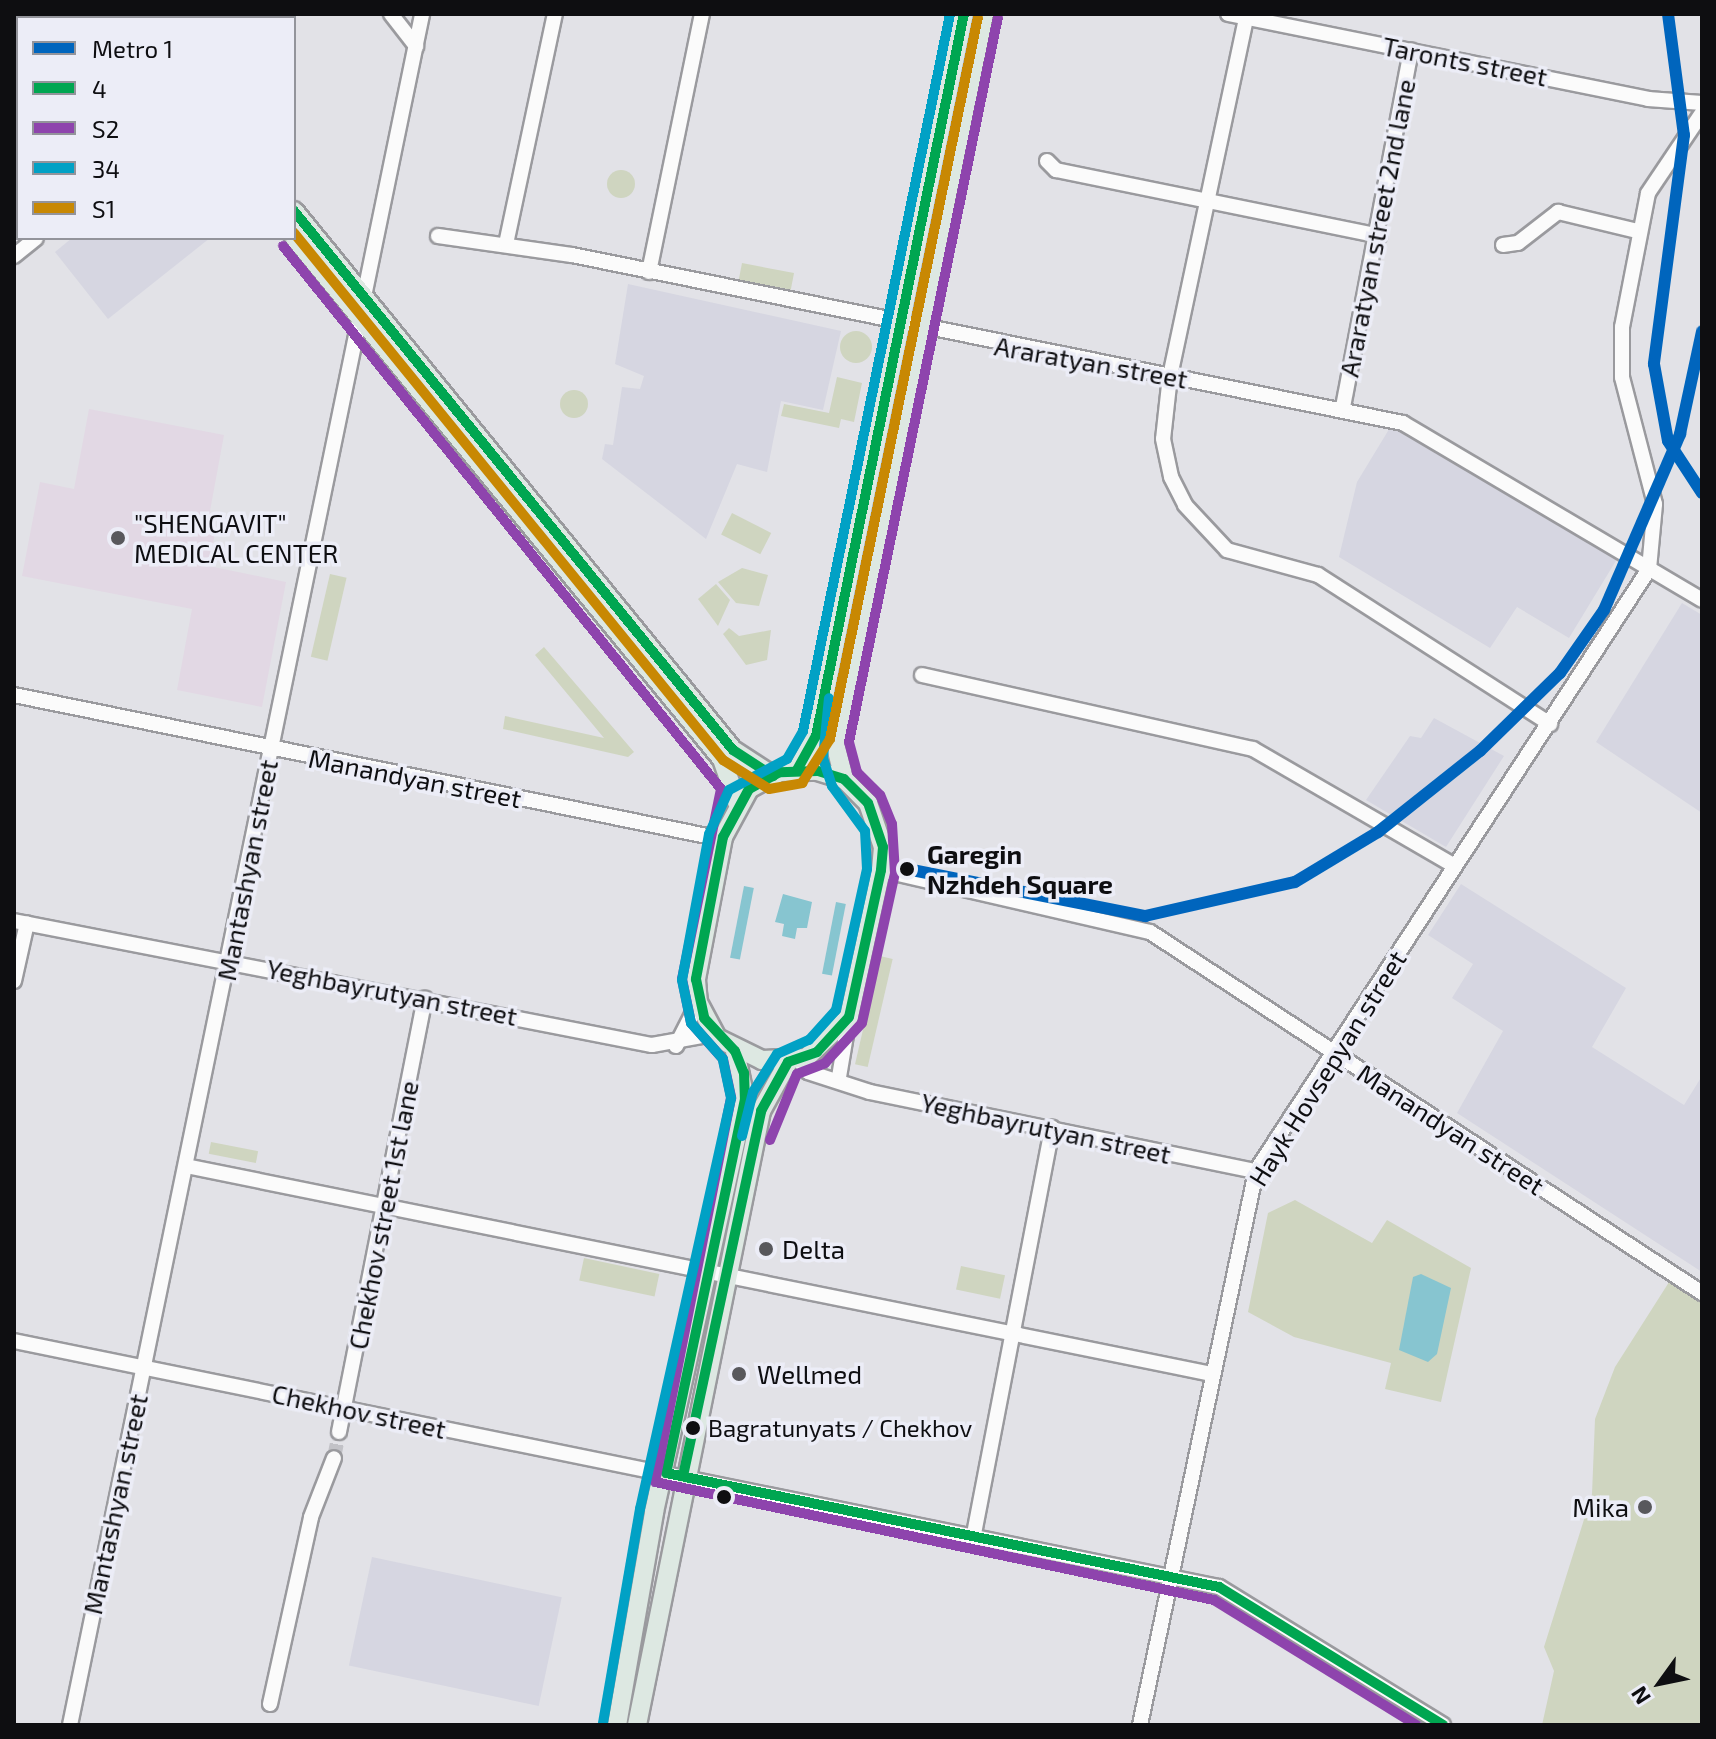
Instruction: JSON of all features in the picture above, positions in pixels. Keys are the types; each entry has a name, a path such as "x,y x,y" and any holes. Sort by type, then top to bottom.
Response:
{"main road":[{"path":"617,1725 719,1273 761,1111 793,1061 828,1042 849,1017 881,870 879,828 868,803 844,779 835,742 964,14"},
{"path":"797,770 816,736 908,327 984,14"},
{"path":"296,213 733,750 773,776"},
{"path":"296,239 722,759 737,802"},
{"path":"793,1061 735,1051 714,1034 698,1003 696,979 722,839 737,802 773,776 797,770 844,779"},
{"path":"719,1273 745,1099 735,1051"},
{"path":"637,1725 674,1474"}],"street":[{"path":"391,14 416,46"},
{"name":"Mantashyan street","path":"70,1725 271,749 363,321 422,14"},
{"path":"506,244 555,14"},
{"path":"649,272 702,14"},
{"name":"Taronts street","path":"1228,14 1648,99 1702,103"},
{"path":"1247,16 1170,376 1166,451 1185,505 1204,529 1227,550 1318,575 1550,724"},
{"name":"Araratyan street 2nd lane","path":"1343,407 1379,236 1411,50"},
{"path":"1649,569 1655,504 1620,353 1637,231 1648,193 1702,113"},
{"path":"1047,161 1056,170 1379,236"},
{"path":"1503,245 1518,243 1558,212 1637,231"},
{"name":"Araratyan street","path":"438,236 506,244 908,327 1343,407 1403,423 1702,600"},
{"path":"14,256 34,240"},
{"name":"Hayk Hovsepyan street","path":"1140,1725 1256,1171 1649,569"},
{"path":"922,675 1253,749 1455,866"},
{"name":"Manandyan street","path":"14,695 722,839"},
{"name":"Manandyan street","path":"881,870 1150,932 1702,1293"},
{"path":"14,981 20,922"},
{"name":"Yeghbayrutyan street","path":"20,922 676,1046 714,1034"},
{"name":"Chekhov street 1st lane","path":"339,1432 425,998"},
{"path":"676,1046 698,1003"},
{"path":"839,1077 849,1017"},
{"name":"Yeghbayrutyan street","path":"793,1061 808,1072 839,1077 870,1092 1256,1171"},
{"path":"973,1537 1052,1128"},
{"path":"186,1166 1212,1374"},
{"name":"Chekhov street","path":"14,1341 703,1479 1170,1578 1251,1601 1443,1725"},
{"path":"270,1704 311,1517 334,1458"},
{"name":"Chekhov street","path":"1170,1578 1249,1606 1436,1725"}],"shaded area":[{"path":"70,240 207,240 108,319 55,252"},
{"path":"628,284 841,331 823,410 781,401 767,472 737,464 706,539 602,459 605,444 613,445 622,387 640,389 644,376 615,364"},
{"path":"89,409 224,435 210,511 216,527 209,566 286,582 262,707 177,690 192,609 22,576 40,482 74,489"},
{"path":"1391,426 1617,559 1569,638 1517,607 1490,648 1339,557 1357,482"},
{"path":"1682,603 1702,615 1702,813 1596,742"},
{"path":"1434,718 1504,756 1446,847 1366,800 1410,736 1421,738"},
{"path":"1461,884 1626,988 1592,1047 1684,1105 1702,1076 1702,1272 1457,1113 1503,1031 1452,998 1473,964 1428,935"},
{"path":"372,1557 562,1597 539,1706 349,1666"}],"green space":[{"path":"621,170 631,174 635,184 631,194 621,198 611,194 607,184 611,174"},
{"path":"742,263 794,273 791,290 739,280"},
{"path":"856,331 867,336 872,347 867,358 856,363 845,358 840,347 845,336"},
{"path":"837,377 862,383 854,422 841,419 839,428 781,416 784,404 829,413"},
{"path":"574,390 584,394 588,404 584,414 574,418 564,414 560,404 564,394"},
{"path":"732,513 771,533 760,554 721,534"},
{"path":"742,568 768,575 759,606 736,603 718,582"},
{"path":"330,574 347,578 327,661 311,657"},
{"path":"716,584 730,600 718,626 698,599"},
{"path":"729,628 739,636 771,630 767,660 746,665 723,634"},
{"path":"544,647 634,752 628,757 503,729 505,716 604,738 535,655"},
{"path":"880,956 893,959 868,1067 855,1064"},
{"path":"211,1142 258,1151 256,1163 209,1154"},
{"path":"1295,1200 1372,1243 1387,1220 1471,1268 1441,1402 1385,1389 1391,1363 1294,1337 1248,1312 1268,1213"},
{"path":"584,1258 659,1274 655,1297 579,1280"},
{"path":"961,1266 1005,1275 1000,1299 956,1289"},
{"name":"Mika","path":"1671,1279 1702,1299 1702,1725 1542,1725 1554,1671 1544,1647 1592,1494 1595,1419 1615,1367"}],"water":[{"path":"744,886 754,888 740,960 730,958"},
{"path":"783,894 812,902 807,928 797,928 795,939 782,936 784,924 775,922"},
{"path":"836,902 846,904 832,976 822,974"},
{"path":"1421,1274 1451,1288 1437,1354 1428,1362 1399,1350 1413,1277"}],"tunnel":[{"path":"334,1458 339,1432"}],"metro line":[{"name":"1","path":"1668,14 1684,135 1654,364 1668,441 1702,493"},
{"name":"1","path":"907,869 1145,916 1295,882 1378,832 1480,751 1560,673 1604,610 1680,434 1702,331"}],"transit line":[{"name":"34","path":"603,1723 640,1509 731,1098 723,1059 691,1023 682,980 709,834 729,790 787,759 803,731 950,14"},
{"name":"4","path":"797,770 816,736 964,14"},
{"name":"Տ1","path":"296,235 723,760 769,789 802,783 830,739 978,17"},
{"name":"Տ2","path":"770,1140 797,1074 825,1063 862,1023 895,873 892,824 880,795 857,772 849,742 998,17"},
{"name":"4","path":"296,213 733,750 773,776"},
{"name":"Տ2","path":"283,246 721,789 682,979 691,1023 723,1059 731,1098 655,1482 1214,1600 1416,1725"},
{"name":"34","path":"742,1136 753,1092 777,1054 809,1040 836,1010 867,869 865,831 832,786 823,758 829,698"},
{"name":"4","path":"683,1476 761,1111 788,1062 817,1052 849,1017 881,870 883,847 868,803 844,779 817,771 780,772 749,789 723,837 696,979 704,1018 735,1051 744,1073 745,1099 666,1473 1219,1587 1443,1725"}],"place":[{"name":"\"SHENGAVIT\" MEDICAL CENTER","path":"118,538"},
{"name":"Garegin Nzhdeh Square","path":"907,869"},
{"name":"Delta","path":"766,1249"},
{"name":"Wellmed","path":"739,1374"},
{"name":"Bagratunyats / Chekhov","path":"693,1428"},
{"name":"Mika","path":"1645,1507"}]}
